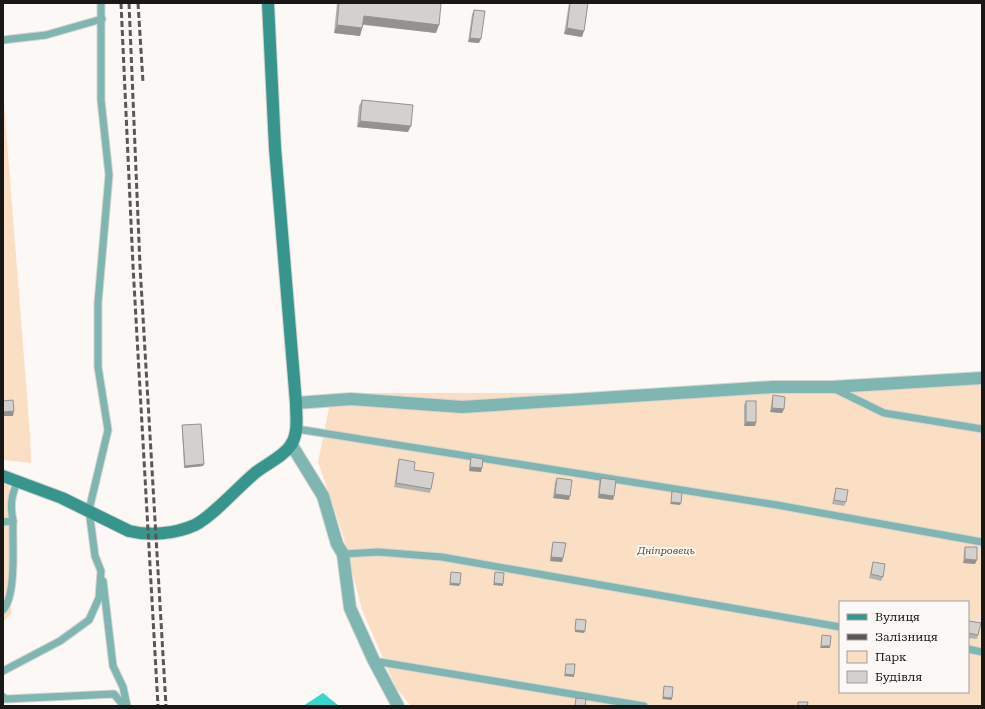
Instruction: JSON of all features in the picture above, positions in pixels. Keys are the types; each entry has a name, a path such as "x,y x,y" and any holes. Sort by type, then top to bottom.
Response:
{"street":[{"path":"3,476 62,498 129,531 141,534 156,534 182,530 196,524 256,472 283,453 291,444 297,429 296,403 275,148 268,3"},
{"path":"296,403 351,400 462,407 773,387 832,387 982,378"},
{"path":"291,444 323,496 337,544 343,554 350,608 374,661 398,706"}],"lane":[{"path":"101,3 101,100 109,175 98,302 98,366 108,430 89,510 95,556 101,571 105,594 107,623 113,666 123,687 125,706"},
{"path":"3,40 46,35 102,19"},
{"path":"832,387 884,413 982,429"},
{"path":"297,429 777,505 982,542"},
{"path":"3,610 8,604 11,582 13,521 10,507 13,491 18,481"},
{"path":"3,522 13,521"},
{"path":"343,554 378,552 442,558 839,627"},
{"path":"3,671 60,641 89,620 99,598 101,571"},
{"path":"969,649 982,652"},
{"path":"374,661 644,706"},
{"path":"3,697 114,694 125,706"}],"green space":[{"path":"3,90 30,434 31,463 3,460"},
{"name":"Дніпровець","path":"982,383 982,706 411,706 396,688 362,610 343,535 318,462 332,393 828,393"},
{"path":"3,473 9,474 11,614 3,622"}],"water":[{"path":"323,693 339,706 303,706"}],"building":[{"path":"339,3 437,3 441,4 439,25 364,16 362,28 337,25"},
{"path":"570,3 588,3 584,31 567,28"},
{"path":"474,10 485,11 481,39 470,38"},
{"path":"362,100 413,105 411,126 360,121"},
{"path":"773,395 785,397 784,409 772,408"},
{"path":"13,400 14,411 3,412 3,401"},
{"path":"746,401 756,401 756,422 746,422"},
{"path":"201,424 204,464 185,466 182,425"},
{"path":"471,457 483,459 482,468 470,467"},
{"path":"399,459 415,462 414,470 434,473 431,489 396,483"},
{"path":"557,478 572,480 570,496 555,494"},
{"path":"601,478 616,480 614,496 599,494"},
{"path":"836,488 848,490 846,502 834,500"},
{"path":"672,491 682,493 681,503 671,502"},
{"path":"553,542 566,543 563,558 551,557"},
{"path":"965,547 977,547 977,560 965,559"},
{"path":"873,562 885,564 883,577 871,574"},
{"path":"451,572 461,573 460,584 450,583"},
{"path":"495,572 504,573 503,584 494,583"},
{"path":"576,619 586,620 585,631 575,630"},
{"path":"969,621 981,623 978,635 969,633"},
{"path":"822,635 831,636 830,646 821,646"},
{"path":"566,664 575,664 574,675 565,674"},
{"path":"664,686 673,687 672,698 663,697"},
{"path":"576,698 586,699 585,706 575,706"},
{"path":"798,702 808,702 807,706 798,706"}],"railway":[{"path":"121,3 133,266 158,706"},
{"path":"129,3 140,266 166,706"},
{"path":"138,3 143,82"}]}
